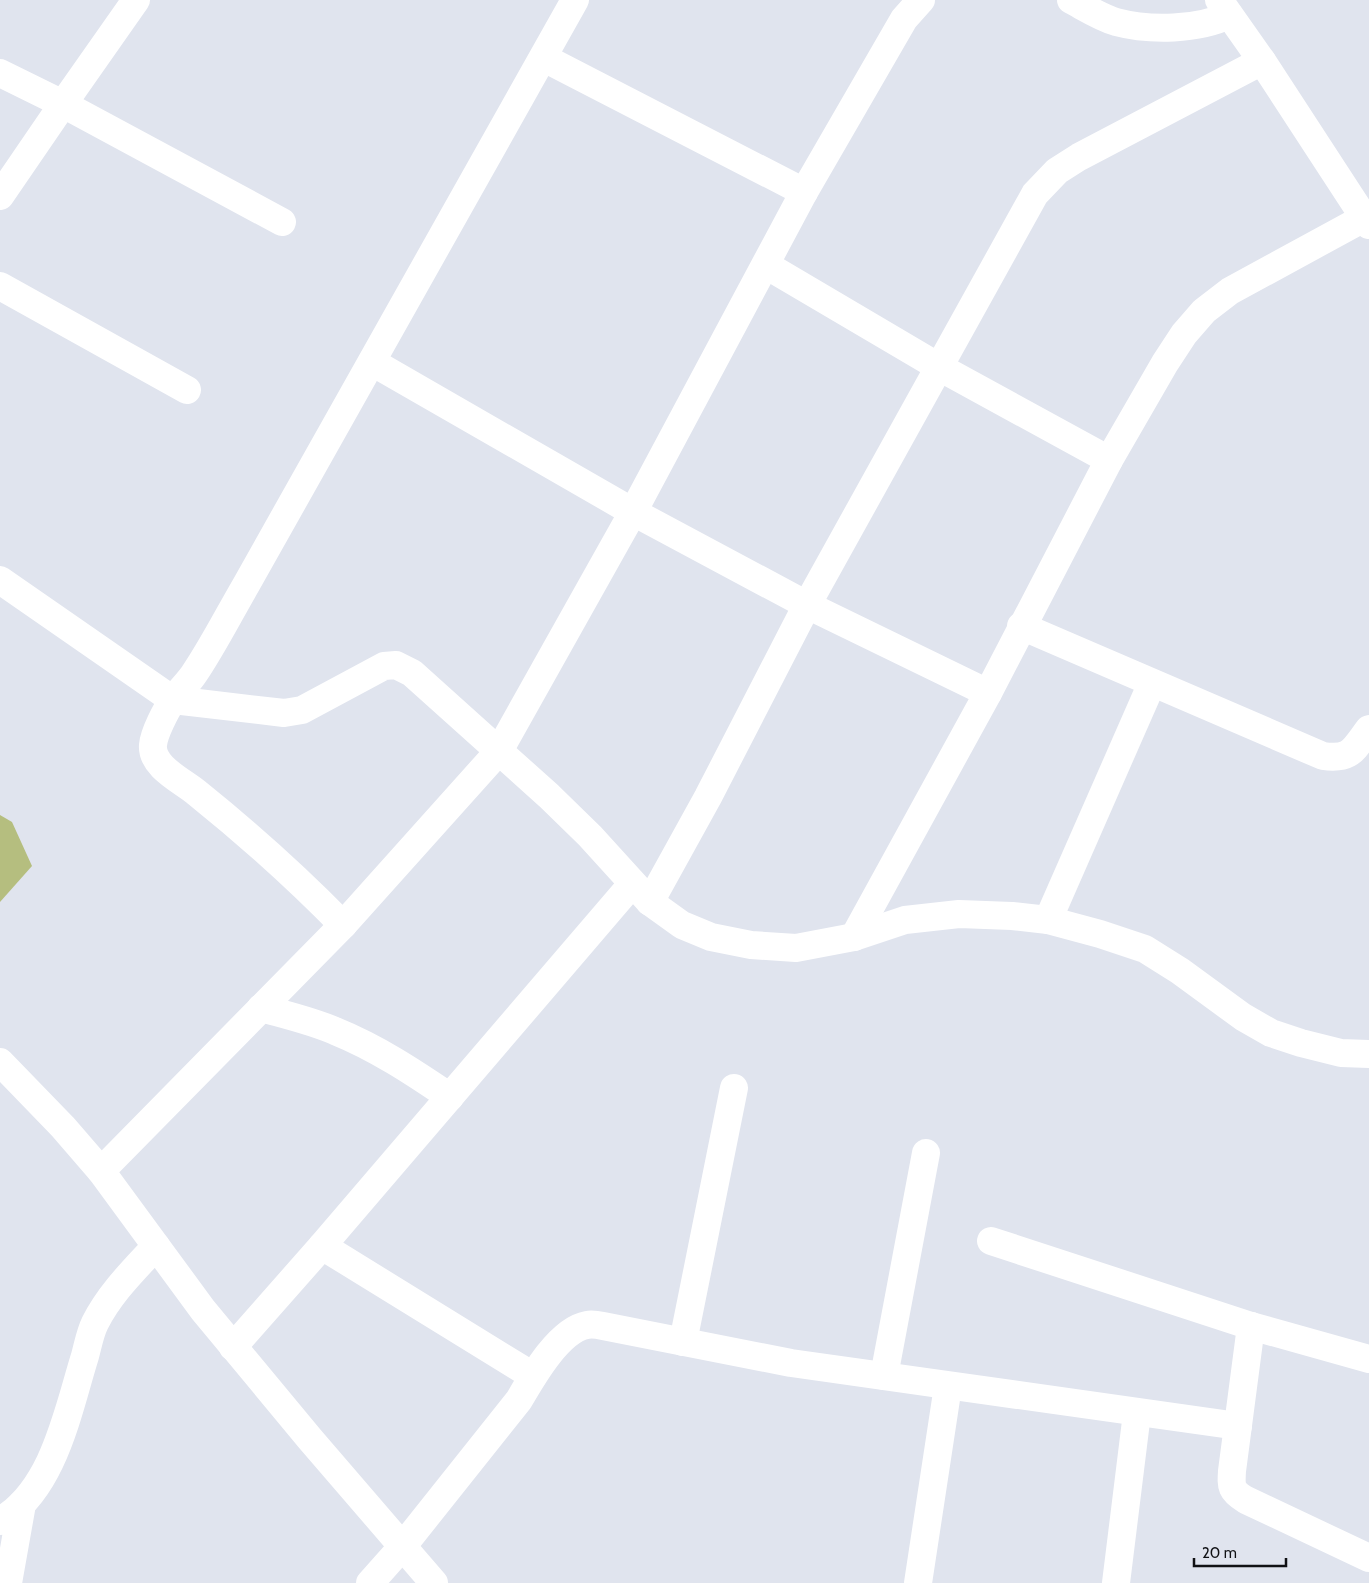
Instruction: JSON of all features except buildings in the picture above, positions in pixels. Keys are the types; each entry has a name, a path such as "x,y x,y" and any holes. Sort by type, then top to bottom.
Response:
{"street":[{"path":"0,196 62,104 136,0"},
{"path":"343,925 306,887 196,792 166,769 156,759 153,752 153,743 173,700 194,674 544,58 575,0"},
{"path":"101,1171 343,925 499,750 633,512 804,192 904,19 921,0"},
{"path":"854,937 988,693 1021,626 1109,460 1184,334 1204,311 1230,291 1367,221 1262,61 1224,8 1218,21 1191,26 1154,27 1117,22 1102,17 1071,0"},
{"path":"544,58 804,192"},
{"path":"233,1347 450,1097 641,893 708,798 807,605 1035,194 1057,171 1079,157 1262,61"},
{"path":"0,73 62,104 282,222"},
{"path":"766,265 939,367 1109,460"},
{"path":"0,286 187,390"},
{"path":"372,362 633,512 807,605 988,693"},
{"path":"0,580 173,700 284,713 302,710 384,666 396,665 412,673 499,750 590,836 641,893 682,925 711,937 751,945 796,948 854,937 905,920 959,914 1012,916 1048,920 1145,949 1180,971 1243,1017 1271,1033 1341,1053 1369,1054"},
{"path":"1021,626 1323,756 1337,758 1348,755 1369,729"},
{"path":"1048,920 1152,683"},
{"path":"262,1008 334,1030 362,1043 391,1058 450,1097"},
{"path":"0,1062 63,1127 101,1171 203,1310 434,1583"},
{"path":"684,1342 734,1088"},
{"path":"884,1376 926,1153"},
{"path":"991,1241 1251,1326 1369,1359"},
{"path":"0,1521 22,1504 41,1481 53,1456 94,1325 120,1284 156,1246"},
{"path":"322,1246 533,1376"},
{"path":"370,1583 402,1547 519,1400 533,1376 563,1338 575,1329 588,1324 791,1363 1238,1426"},
{"path":"1251,1326 1231,1485 1235,1494 1369,1558"},
{"path":"918,1583 948,1386"},
{"path":"1116,1583 1137,1413"},
{"path":"8,1583 22,1504"}],"green space":[{"path":"0,815 12,822 32,866 0,902"}]}
